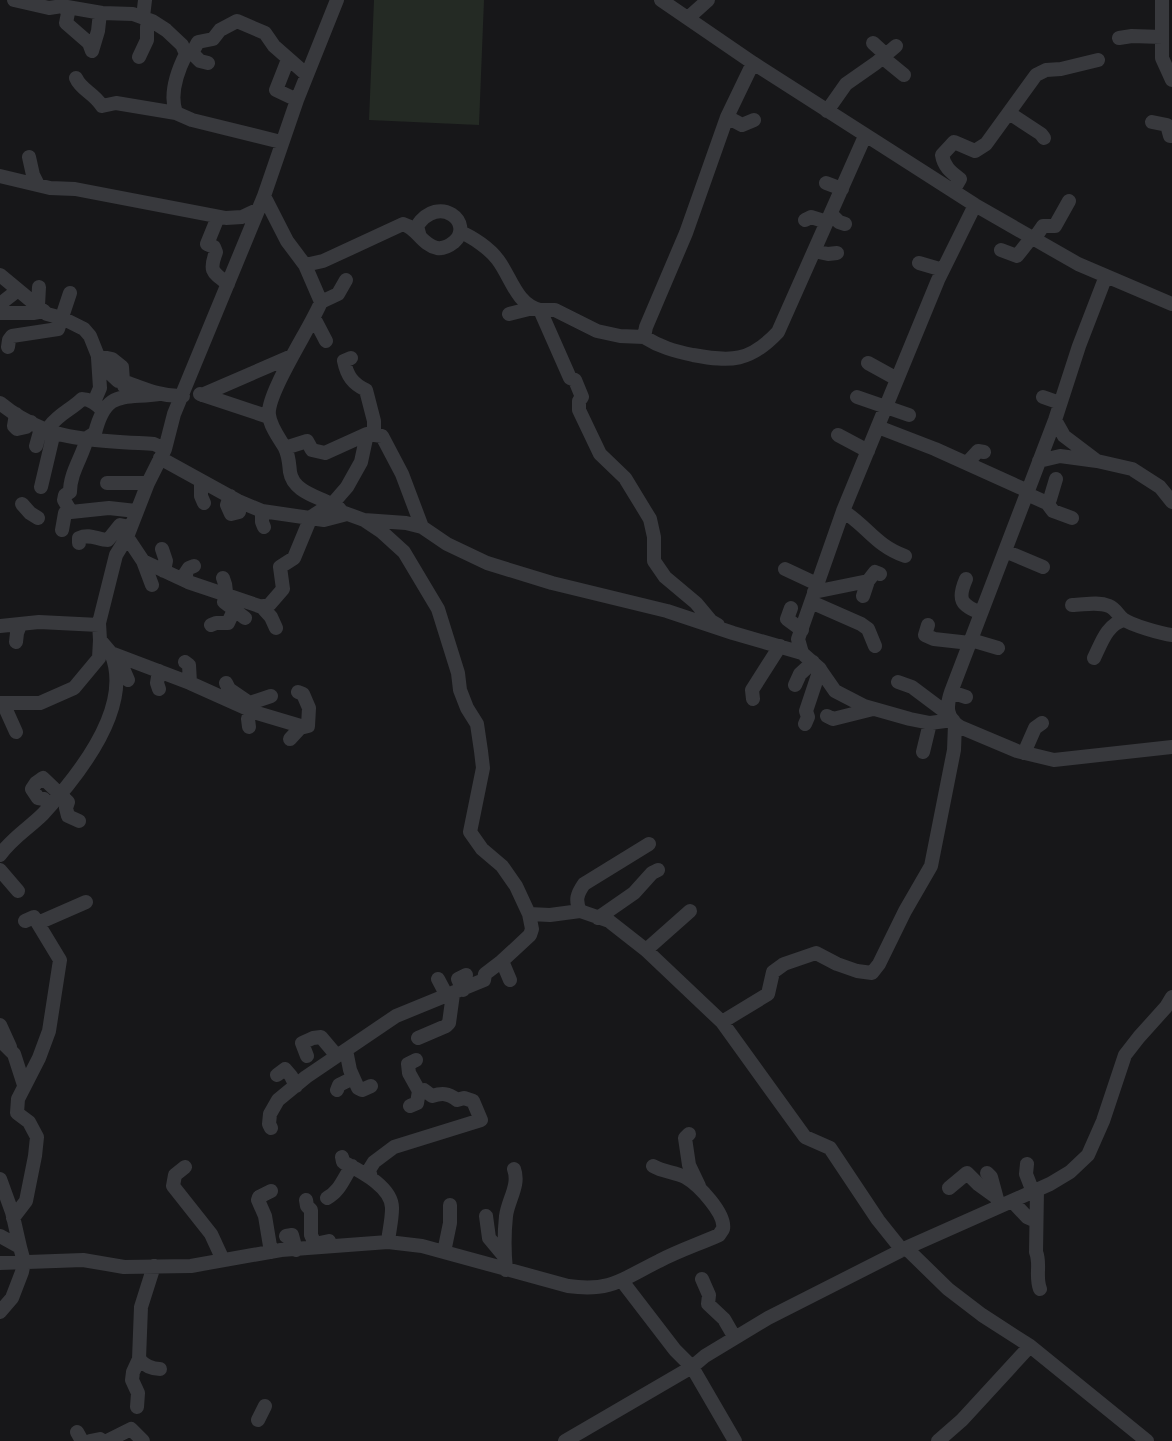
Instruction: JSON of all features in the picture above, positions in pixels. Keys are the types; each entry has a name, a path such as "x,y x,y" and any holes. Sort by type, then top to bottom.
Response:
{"street":[{"path":"14,0 49,8 82,5 100,10 124,7 148,19 176,39 189,54 208,63"},
{"path":"139,57 147,40 148,19 145,0"},
{"path":"16,732 1,703 40,703 74,688 99,658 99,625 116,555 163,453 174,414 261,203 306,75 338,0"},
{"path":"661,0 753,63 975,205 1078,264 1172,304"},
{"path":"688,18 708,0"},
{"path":"1162,0 1162,58 1172,80"},
{"path":"63,6 68,13 66,23 89,43 92,51 98,31 100,10"},
{"path":"176,113 172,102 178,70 198,42 213,39 220,30 237,21 265,33 290,63 306,75"},
{"path":"1119,38 1162,37"},
{"path":"873,43 887,53 904,75"},
{"path":"827,111 836,87 846,84 887,53"},
{"path":"927,175 954,142 975,151 986,144 1036,75 1046,70 1061,69 1098,60"},
{"path":"290,63 287,62 276,90 297,100"},
{"path":"644,337 646,327 686,233 709,149 753,63"},
{"path":"76,78 79,85 94,94 102,106 116,103 176,113 192,120 281,142"},
{"path":"1009,113 1044,138"},
{"path":"727,117 742,125 754,120"},
{"path":"1152,122 1167,125 1170,136 1172,136"},
{"path":"509,314 537,309 555,310 597,331 620,336 644,337 672,351 723,360 752,353 765,346 778,332 865,136"},
{"path":"942,155 943,162 949,171 960,179 953,191"},
{"path":"30,157 33,175 38,185"},
{"path":"0,176 101,199 226,218 242,217 261,203"},
{"path":"826,183 842,189"},
{"path":"1001,250 1017,256 1043,226 1055,226 1069,201"},
{"path":"261,203 305,265 321,302"},
{"path":"952,719 930,723 910,719 864,706 835,691 798,639 843,512 897,379 920,304 943,270 975,205"},
{"path":"305,265 323,261 403,224 435,211 444,211 456,217 461,227 459,237 450,245 438,248 427,245 410,226 403,224"},
{"path":"195,213 209,238"},
{"path":"218,217 207,244 214,247 216,252 211,266 213,271 228,284"},
{"path":"420,237 417,226 422,218"},
{"path":"805,219 829,218 845,224"},
{"path":"460,232 473,237 498,260 520,297 537,309 570,378 575,380 582,397 579,401 579,410 600,454 625,478 650,519 654,537 654,561 665,577 696,603 711,621 734,633"},
{"path":"814,251 837,253"},
{"path":"919,263 943,270"},
{"path":"0,274 47,314 62,318 84,329 90,336 98,356 99,417 95,433 87,438 70,482 70,492 65,495 66,506 71,512 109,508 136,511"},
{"path":"722,1022 768,994 773,972 784,964 816,953 856,971 872,973 931,866 954,750 948,701 1055,420 1106,276"},
{"path":"346,280 338,294 321,302 269,405 269,417 285,448 290,476 297,488 333,503 342,512 364,520 382,532 404,552 438,609 458,673 460,690 477,724 481,751 483,768 470,832 482,849 502,866 516,886 529,914 532,929 530,935"},
{"path":"39,287 41,308"},
{"path":"0,304 18,290"},
{"path":"9,346 12,336 58,329 70,293"},
{"path":"0,312 33,313 41,308"},
{"path":"314,318 326,341"},
{"path":"36,446 44,428 75,407 82,399 98,406 107,405 121,396 124,389 122,366 112,359 98,356"},
{"path":"202,395 292,356"},
{"path":"262,607 270,604 283,589 280,567 294,558 311,517 333,503 347,487 361,462 371,435 374,421 366,390 353,384 345,368 344,361 351,358"},
{"path":"868,363 897,379"},
{"path":"123,381 170,397 184,393 202,395 269,417"},
{"path":"121,396 137,397 159,394"},
{"path":"858,397 909,415"},
{"path":"1043,397 1060,403"},
{"path":"0,403 44,428 87,438 154,444 201,480 262,511 324,520 347,514"},
{"path":"1055,420 1064,436 1097,461"},
{"path":"878,427 967,463 1028,492 1047,503 1053,511 1072,518"},
{"path":"41,487 44,428"},
{"path":"285,448 307,441 312,450 325,453 371,435 382,436 398,465 422,527"},
{"path":"838,435 868,452"},
{"path":"967,463 978,451 984,452"},
{"path":"1039,462 1060,456 1108,462 1139,472 1160,487 1172,502"},
{"path":"1047,503 1056,479"},
{"path":"201,480 201,496 204,503"},
{"path":"107,483 148,483"},
{"path":"230,496 227,505 231,514 238,512"},
{"path":"22,504 38,518"},
{"path":"262,511 264,527"},
{"path":"843,512 855,519 884,547 905,556"},
{"path":"62,530 65,513"},
{"path":"364,520 406,523 422,527 447,544 487,563 552,583 667,611 780,646 812,661"},
{"path":"79,543 79,538 84,536 108,540 120,525 128,532 152,585"},
{"path":"162,549 166,561 164,571"},
{"path":"1005,551 1043,567"},
{"path":"142,561 188,582 262,607 271,617 276,628"},
{"path":"188,582 185,574 189,568 194,566"},
{"path":"785,568 814,593 868,629 875,646"},
{"path":"814,593 874,577 863,596"},
{"path":"211,625 228,623 240,614 224,602 226,584 223,578"},
{"path":"966,579 960,592 961,599 968,608 981,613"},
{"path":"1072,605 1107,605 1116,610 1124,620 1164,634 1172,634"},
{"path":"791,608 787,619 802,630"},
{"path":"1094,658 1108,631 1117,622 1124,620"},
{"path":"0,626 39,622 99,625"},
{"path":"16,642 16,633 20,625"},
{"path":"928,625 925,635 934,639 971,641 998,648"},
{"path":"100,640 122,665 128,680"},
{"path":"753,699 752,690 780,646"},
{"path":"795,685 800,674 812,661"},
{"path":"805,724 812,661"},
{"path":"185,662 189,665 195,684"},
{"path":"0,855 6,846 60,795 96,744 110,717 122,665"},
{"path":"84,676 93,671 122,665 159,671 301,727 308,726 309,708 303,694 298,692"},
{"path":"159,671 157,683 159,689"},
{"path":"898,682 912,687 952,719 1024,753 1054,760 1109,748 1172,747"},
{"path":"226,683 229,689 247,700 251,708"},
{"path":"951,692 966,697"},
{"path":"249,728 248,719 253,702 271,696"},
{"path":"827,716 833,719 873,709"},
{"path":"923,752 930,723"},
{"path":"1024,753 1029,738 1035,728 1042,723"},
{"path":"1026,724 1024,729 1029,738"},
{"path":"290,739 301,727"},
{"path":"50,806 44,799 38,798 33,793 33,785 43,778 68,802 66,808 68,816 79,821"},
{"path":"580,911 576,902 578,893 584,884 649,844"},
{"path":"598,918 634,893 652,873 658,870"},
{"path":"1,872 18,891"},
{"path":"13,1218 26,1201 37,1137 29,1122 17,1113 18,1100 39,1058 49,1030 60,960 31,922 86,902"},
{"path":"529,914 546,915 580,911 609,921 646,950 722,1022 806,1137 830,1148 878,1220 904,1249 948,1289 982,1315 1030,1346 1147,1441"},
{"path":"646,950 690,911"},
{"path":"271,1128 270,1114 278,1100 296,1086 414,1005 454,993 484,980 485,974 530,935 546,915"},
{"path":"502,961 510,980"},
{"path":"418,1038 449,1023 458,979 466,975"},
{"path":"438,980 454,993"},
{"path":"564,1441 692,1367 768,1318 904,1249 1003,1202 1035,1191 1071,1172 1088,1155 1103,1121 1125,1055 1172,997"},
{"path":"0,1025 14,1054 24,1085"},
{"path":"307,1056 302,1043 321,1037 342,1053 358,1088 362,1090 371,1086"},
{"path":"0,1040 14,1054"},
{"path":"410,1106 417,1103 418,1091 409,1073 408,1064 416,1060"},
{"path":"277,1075 285,1069 296,1086"},
{"path":"337,1090 339,1085 353,1078"},
{"path":"371,1178 369,1170 374,1162 394,1147 481,1120 473,1101 464,1098 457,1100 450,1094 441,1093 432,1096 424,1090 418,1091"},
{"path":"0,1263 82,1260 124,1267 191,1266 271,1252 388,1242 422,1246 505,1263 568,1286 587,1289 601,1288 622,1281 660,1260 718,1235 723,1229 722,1218 700,1188 690,1165 685,1138 689,1134"},
{"path":"327,1198 335,1194 340,1187 347,1162 371,1178 382,1187 391,1202 388,1242"},
{"path":"1027,1164 1026,1174 1035,1191 1036,1252 1039,1259 1037,1281 1040,1289"},
{"path":"653,1166 684,1176 700,1188"},
{"path":"185,1167 175,1175 173,1186 211,1234 224,1260"},
{"path":"505,1263 503,1245 506,1212 517,1177 514,1169"},
{"path":"949,1188 967,1173 1003,1202 1036,1221"},
{"path":"987,1173 1003,1202"},
{"path":"1,1186 13,1218 24,1262 15,1291 1,1308"},
{"path":"271,1191 258,1200 265,1216 271,1252"},
{"path":"306,1200 311,1210 311,1235 315,1244 333,1241 338,1246"},
{"path":"444,1252 450,1223 450,1205"},
{"path":"486,1216 489,1238 505,1263"},
{"path":"286,1236 292,1235 296,1250"},
{"path":"0,1236 20,1247"},
{"path":"137,1407 138,1393 132,1380 139,1359 141,1307 154,1266"},
{"path":"702,1279 709,1295 708,1304 724,1319 735,1338"},
{"path":"622,1281 675,1350 692,1367 735,1441"},
{"path":"938,1441 962,1420 1030,1346"},
{"path":"139,1359 152,1369 160,1369"},
{"path":"258,1420 264,1406"},
{"path":"90,1441 100,1439 106,1441 131,1429 143,1441"}],"shaded area":[{"path":"374,0 484,0 479,125 369,120"}]}
